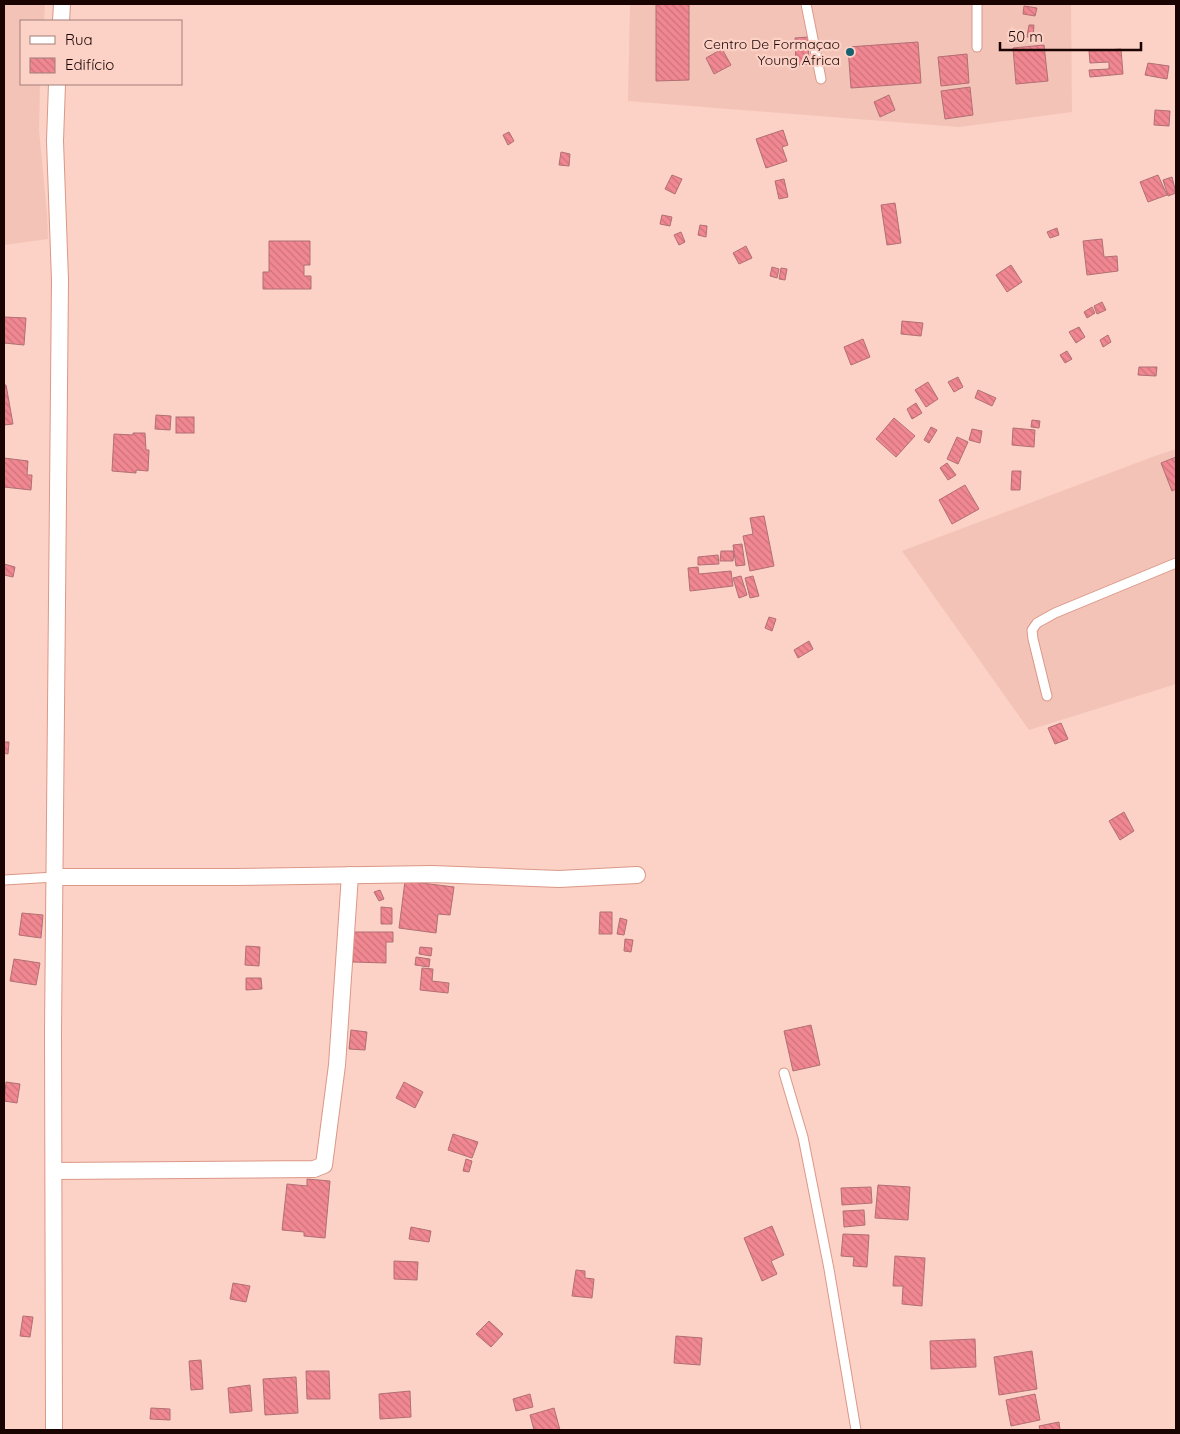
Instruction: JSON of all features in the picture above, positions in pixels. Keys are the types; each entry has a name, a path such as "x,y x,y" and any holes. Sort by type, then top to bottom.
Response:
{"street":[{"path":"60,20 62,4"},
{"path":"54,1430 54,876 60,290 55,141 57,85"},
{"path":"54,876 234,877 432,874 559,879 637,874"},
{"path":"54,1171 314,1169 324,1165 337,1065 350,875"}],"lane":[{"path":"806,4 821,79"},
{"path":"977,4 977,47"},
{"path":"1047,696 1033,639 1032,630 1036,623 1055,613 1176,563"},
{"path":"4,880 54,876"},
{"path":"784,1073 803,1137 829,1269 856,1430"}],"shaded area":[{"path":"4,4 45,4 44,20 20,20 20,85 40,85 39,131 48,239 4,245"},
{"name":"Centro De Formaçao Young Africa","path":"630,4 1071,4 1072,112 959,127 628,101"},
{"path":"1176,449 1176,684 1029,730 902,551"}],"building":[{"path":"656,4 689,4 689,80 656,81"},
{"path":"1024,6 1037,8 1035,16 1023,14"},
{"path":"1029,25 1034,25 1033,37 1027,37"},
{"path":"808,37 809,64 796,65 795,38"},
{"path":"918,42 921,83 851,88 848,47"},
{"path":"1044,45 1048,81 1016,84 1013,48"},
{"path":"722,49 731,65 714,74 706,58"},
{"path":"1121,49 1123,74 1090,77 1089,70 1109,69 1109,62 1090,63 1089,51"},
{"path":"967,54 969,83 941,86 938,57"},
{"path":"1148,63 1169,66 1167,79 1145,75"},
{"path":"970,87 973,115 945,119 941,91"},
{"path":"889,95 895,110 880,117 874,102"},
{"path":"1155,110 1170,111 1169,126 1154,125"},
{"path":"783,130 788,145 782,147 787,161 766,168 756,139"},
{"path":"509,132 514,141 508,145 503,135"},
{"path":"561,152 570,154 569,166 559,165"},
{"path":"672,175 682,179 675,194 665,189"},
{"path":"1158,175 1167,195 1148,202 1140,182"},
{"path":"1172,177 1176,193 1168,196 1163,180"},
{"path":"784,179 788,197 779,199 775,181"},
{"path":"895,203 901,243 887,245 881,205"},
{"path":"662,215 672,217 670,226 660,224"},
{"path":"700,225 707,226 706,237 698,235"},
{"path":"1057,228 1059,235 1050,238 1047,232"},
{"path":"681,232 685,242 679,245 674,235"},
{"path":"1102,239 1104,257 1117,256 1118,271 1087,275 1083,241"},
{"path":"269,241 310,241 310,265 304,265 304,276 311,276 311,289 263,289 263,272 269,272"},
{"path":"746,246 752,258 739,264 733,253"},
{"path":"1011,265 1022,282 1007,292 996,275"},
{"path":"772,267 779,269 777,278 770,276"},
{"path":"781,268 787,269 785,280 779,279"},
{"path":"1102,302 1106,310 1097,314 1094,306"},
{"path":"1092,307 1095,313 1087,318 1084,312"},
{"path":"4,317 26,318 24,345 4,343"},
{"path":"902,321 923,323 921,336 901,334"},
{"path":"1079,327 1085,337 1076,343 1069,332"},
{"path":"1108,335 1111,342 1103,347 1100,340"},
{"path":"863,339 870,357 851,365 844,347"},
{"path":"1067,351 1072,359 1065,363 1060,355"},
{"path":"1139,367 1157,367 1156,376 1138,375"},
{"path":"958,377 963,387 954,392 948,382"},
{"path":"928,382 938,399 926,407 915,390"},
{"path":"4,385 6,385 13,424 4,425"},
{"path":"978,390 996,398 992,406 975,398"},
{"path":"916,403 922,413 912,419 907,409"},
{"path":"156,415 171,416 170,430 155,429"},
{"path":"176,417 194,417 194,433 176,433"},
{"path":"894,418 915,436 896,457 876,439"},
{"path":"1032,420 1040,421 1039,428 1031,427"},
{"path":"931,427 937,430 929,443 924,440"},
{"path":"1013,428 1035,430 1034,447 1012,445"},
{"path":"972,429 982,431 980,443 969,440"},
{"path":"133,433 145,433 146,450 149,450 148,471 136,470 136,473 112,471 114,434 133,435"},
{"path":"957,437 968,442 958,464 947,459"},
{"path":"1176,457 1176,489 1172,491 1161,463"},
{"path":"4,458 28,461 27,475 32,475 31,490 4,487"},
{"path":"947,463 956,475 948,480 940,468"},
{"path":"1012,471 1021,471 1020,490 1011,490"},
{"path":"965,485 979,509 952,524 939,500"},
{"path":"764,516 774,566 750,571 743,536 753,534 750,518"},
{"path":"742,544 745,565 736,566 733,545"},
{"path":"721,551 734,551 733,561 720,561"},
{"path":"718,555 719,564 698,565 698,557"},
{"path":"4,564 15,567 13,577 4,575"},
{"path":"698,567 699,574 731,571 733,586 690,591 688,568"},
{"path":"741,576 747,595 739,598 733,578"},
{"path":"753,576 759,596 750,598 745,578"},
{"path":"769,617 776,619 772,631 765,628"},
{"path":"809,641 813,649 798,658 794,650"},
{"path":"1061,723 1068,739 1055,744 1048,728"},
{"path":"4,742 9,742 8,754 4,753"},
{"path":"1124,812 1134,831 1120,840 1109,821"},
{"path":"405,881 454,887 450,915 438,914 436,933 399,928"},
{"path":"380,890 384,899 379,901 374,892"},
{"path":"381,907 392,908 392,924 381,924"},
{"path":"600,912 612,912 612,934 599,934"},
{"path":"22,913 43,915 41,938 19,935"},
{"path":"620,918 627,920 624,935 617,934"},
{"path":"353,932 393,932 393,942 386,942 386,963 353,962"},
{"path":"625,939 633,940 631,952 624,951"},
{"path":"246,946 260,947 259,966 245,965"},
{"path":"420,947 432,948 431,956 419,954"},
{"path":"416,957 430,959 429,967 415,965"},
{"path":"14,959 40,963 36,985 10,981"},
{"path":"422,968 433,969 432,981 449,983 448,993 420,990"},
{"path":"246,978 261,978 262,989 246,990"},
{"path":"811,1025 820,1065 793,1071 784,1031"},
{"path":"351,1030 367,1032 365,1050 349,1049"},
{"path":"6,1082 20,1084 17,1103 4,1101"},
{"path":"404,1082 423,1092 415,1108 396,1098"},
{"path":"453,1134 478,1142 472,1158 448,1150"},
{"path":"466,1159 472,1161 469,1172 463,1171"},
{"path":"307,1179 330,1181 325,1238 304,1236 304,1232 282,1230 287,1184 307,1186"},
{"path":"878,1185 910,1187 908,1220 875,1218"},
{"path":"871,1187 872,1203 842,1205 841,1188"},
{"path":"864,1210 865,1225 844,1227 843,1211"},
{"path":"772,1226 784,1255 771,1261 777,1274 762,1281 744,1238"},
{"path":"411,1227 431,1231 429,1242 409,1239"},
{"path":"843,1234 869,1235 867,1267 853,1266 854,1257 841,1256"},
{"path":"895,1256 925,1258 922,1306 902,1304 903,1286 893,1286"},
{"path":"394,1261 418,1262 417,1280 394,1279"},
{"path":"576,1270 585,1271 585,1278 594,1279 592,1298 572,1296"},
{"path":"233,1283 250,1286 246,1302 230,1299"},
{"path":"23,1316 33,1317 30,1337 20,1336"},
{"path":"489,1321 503,1334 491,1347 476,1334"},
{"path":"676,1336 702,1338 700,1365 674,1363"},
{"path":"975,1339 976,1367 931,1369 930,1341"},
{"path":"1032,1351 1037,1389 999,1395 994,1357"},
{"path":"201,1360 203,1389 191,1390 189,1361"},
{"path":"306,1371 329,1371 330,1399 307,1399"},
{"path":"296,1377 298,1413 265,1415 263,1379"},
{"path":"250,1385 252,1411 230,1413 228,1388"},
{"path":"410,1391 411,1417 380,1419 379,1394"},
{"path":"530,1394 533,1407 516,1411 513,1399"},
{"path":"1035,1394 1040,1420 1011,1426 1006,1400"},
{"path":"151,1408 170,1409 170,1420 150,1419"},
{"path":"554,1408 560,1430 534,1430 530,1415"},
{"path":"1059,1422 1060,1430 1040,1430 1039,1426"}],"place":[{"name":"Centro De Formaçao Young Africa","path":"850,52"}]}
